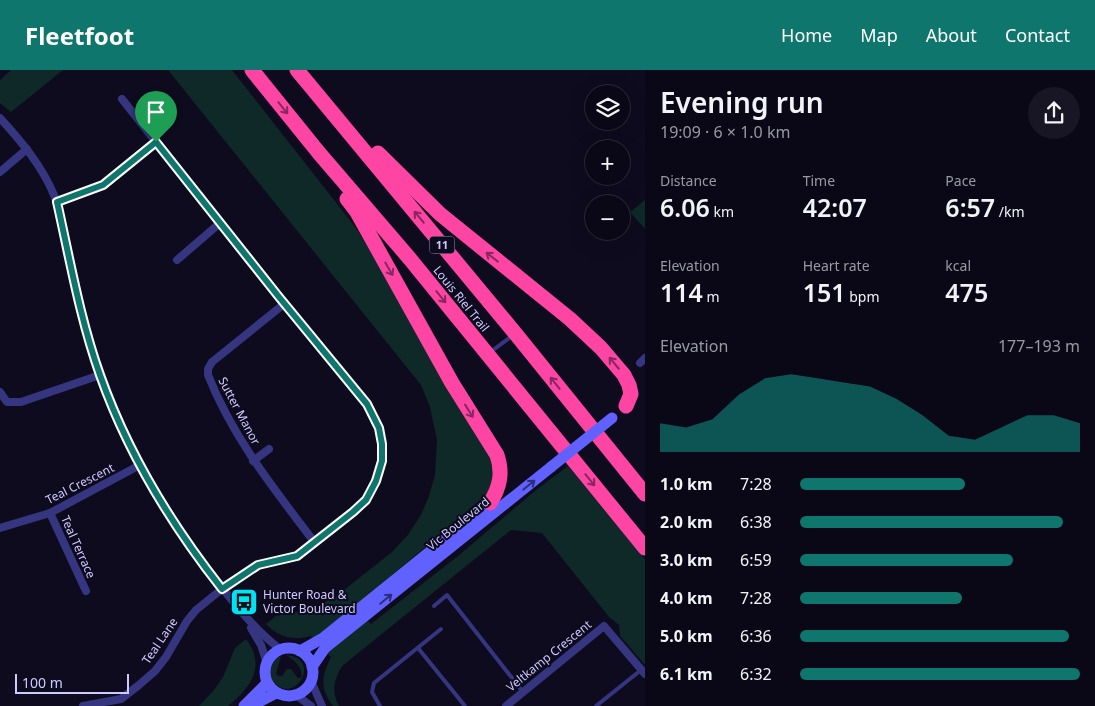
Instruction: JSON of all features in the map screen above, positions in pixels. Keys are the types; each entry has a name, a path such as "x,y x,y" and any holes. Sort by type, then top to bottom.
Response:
{"highway":[{"name":"Louis Riel Trail","path":"252,70 644,543"},
{"name":"Louis Riel Trail","path":"298,70 645,494"},
{"path":"298,70 404,180 440,214 570,319 601,348 624,375 629,385 631,394 626,406"},
{"path":"319,153 325,167 357,212 452,383 497,455 501,475 498,491 490,503"}],"street":[{"name":"Teal Lane","path":"83,706 120,699 155,671 196,610 222,589 258,565 297,556 334,528 366,500 376,481 382,461 382,444 379,428 367,404 284,304 122,99"},
{"path":"0,118 27,149 51,188 57,202 86,328 100,375 140,465 174,525 246,619 262,646 267,664"},
{"path":"57,202 103,185 156,142"},
{"path":"0,172 27,149"},
{"path":"177,260 220,223"},
{"name":"Sutter Manor","path":"284,304 212,362 208,369 208,375 223,409 253,461 315,543"},
{"path":"0,392 7,402 21,402 100,375"},
{"name":"Vic Boulevard","path":"312,667 325,648 626,406"},
{"path":"253,461 269,448"},
{"name":"Teal Crescent","path":"0,528 50,513 140,465"},
{"name":"Vic Boulevard","path":"300,651 323,638 490,503"},
{"name":"Teal Terrace","path":"50,513 86,591"},
{"path":"246,619 281,650"},
{"name":"Veltkamp Crescent","path":"506,706 604,626 643,672"},
{"path":"287,648 300,651 306,655 312,667 311,681 308,687 296,695 289,696 276,692 267,683 265,670 267,664 275,653 281,650 287,648"},
{"path":"311,681 322,706"},
{"path":"244,706 267,683"},
{"path":"251,706 276,692"},
{"path":"296,695 310,706"}],"lane":[{"path":"488,354 515,333"},
{"path":"434,606 447,595 523,692"},
{"path":"380,706 372,692 374,683 441,629"},
{"path":"418,648 465,706"},
{"path":"596,706 643,672"}],"green space":[{"path":"11,70 63,70 11,112 0,103 0,80"},
{"path":"168,70 232,70 356,228 403,302 489,455 493,467 492,485 486,495 316,640 310,636 286,637 266,624 276,616 309,610 335,597 392,552 407,536 421,515 435,475 437,440 430,407 421,385"},
{"path":"645,200 645,229 630,212"},
{"path":"568,466 645,559 645,665 620,636 619,625 609,617 542,533 511,530 342,666 334,686 339,706 333,706 323,682 331,657 327,653 367,620 371,624"},
{"path":"246,639 255,659 255,668 249,684 228,706 199,706 223,677 235,648"},
{"path":"286,655 297,658 303,664 304,672 302,679 297,685 290,688 282,688 274,682 270,675 273,664 281,656 276,673 278,676 282,676 287,669 291,669 298,678 301,678 302,674 295,662"}],"place":[{"name":"Hunter Road & Victor Boulevard","path":"244,602"}],"route":[{"path":"156,142 367,404 379,428 382,444 382,461 376,481 366,500 353,512 297,556 258,565 222,589 194,553 156,497 116,414 100,375 86,328 57,202 103,185 156,142"}]}
